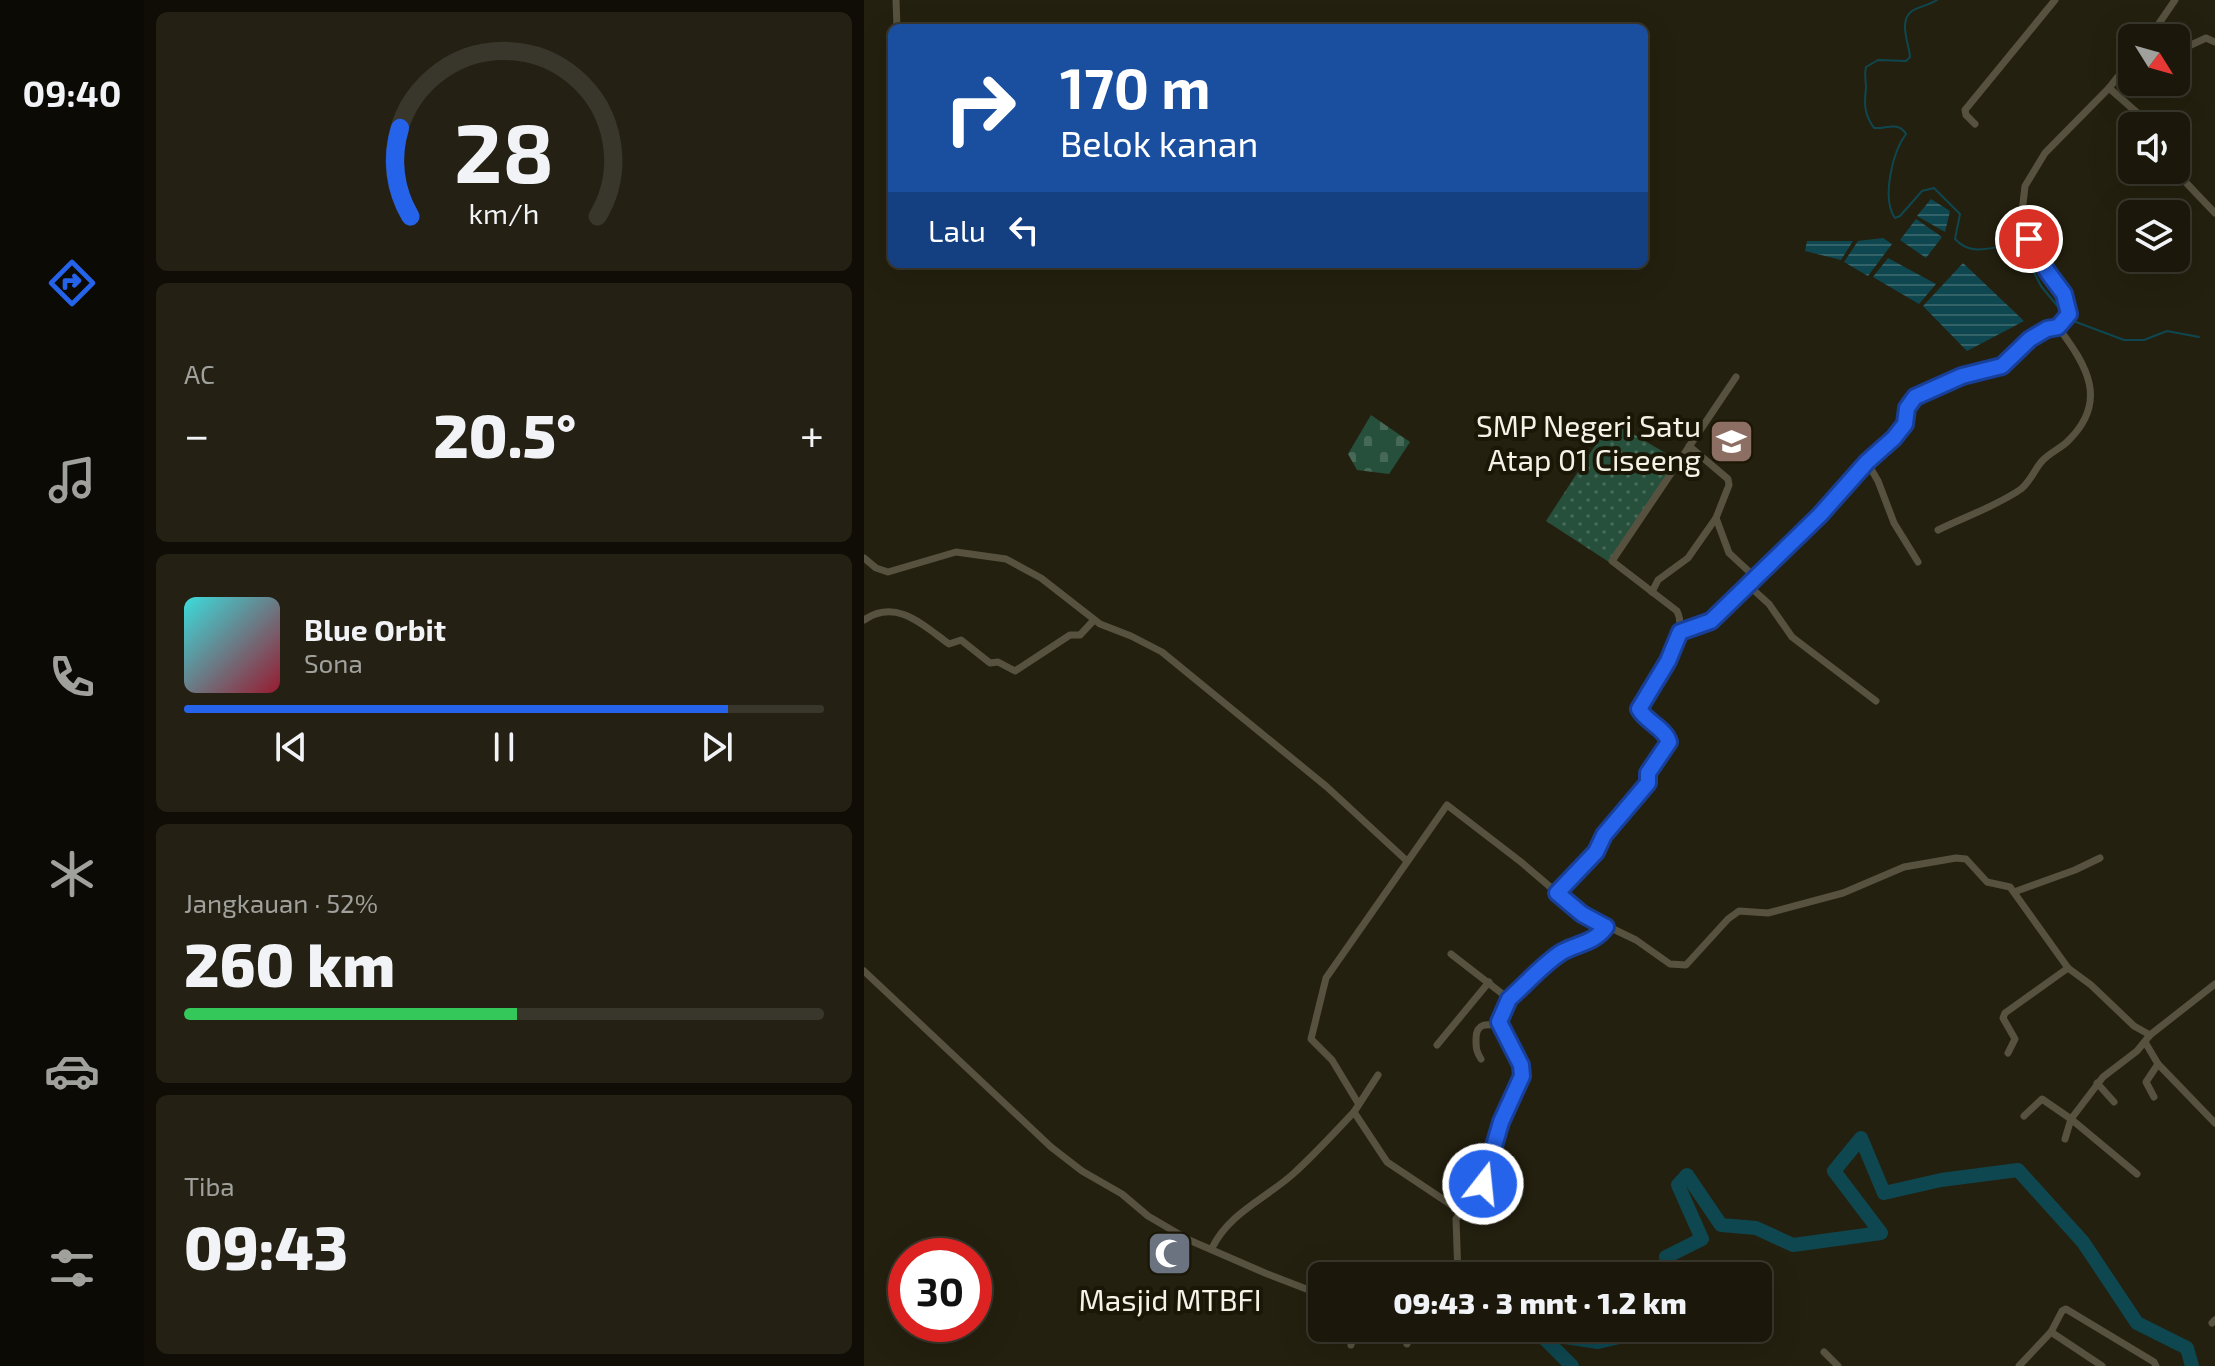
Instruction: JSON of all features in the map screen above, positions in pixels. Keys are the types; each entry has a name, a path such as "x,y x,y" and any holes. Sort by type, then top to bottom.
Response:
{"street":[{"path":"896,0 897,24"},
{"path":"1975,124 1965,110 2055,0"},
{"path":"2160,24 2172,2"},
{"path":"2190,45 2206,38 2215,42"},
{"path":"1680,632 1706,624 1820,515 1867,462 1888,446 1902,428 1907,408 1915,397 1962,376 2002,366 2030,339 2059,326 2069,314 2064,294 2047,271 2024,229 2020,212 2023,196 2028,178 2045,153 2118,77"},
{"path":"2109,88 2136,112"},
{"path":"2187,184 2215,213"},
{"path":"1938,530 2020,490 2044,459 2070,439 2087,415 2092,402 2090,387 2075,352 2059,326"},
{"path":"1557,893 1596,852 1604,835 1648,783 1648,773 1669,742 1666,734 1639,709 1668,661 1680,632 1681,619 1677,611 1612,561 1736,377"},
{"path":"1652,592 1658,580 1688,558 1716,518 1729,485 1728,479 1689,446"},
{"path":"1867,462 1894,523 1918,562"},
{"path":"1716,518 1729,553 1756,578"},
{"path":"864,558 876,568 888,572 956,552 992,555 1035,574 1094,620 1162,652 1327,787 1407,861"},
{"path":"1748,585 1769,604 1792,637 1876,701"},
{"path":"864,620 878,612 899,611 949,644 961,640 990,663 998,662 1015,671 1070,635 1080,635 1094,620"},
{"path":"1358,1103 1337,1067 1311,1039 1326,978 1447,805 1582,914 1636,940 1670,964 1683,966 1739,911 1768,913 1833,896 1904,867 1962,858 1970,862 1987,882 2005,884 2014,892 2068,968 2091,985 2147,1039 2158,1064 2215,1123"},
{"path":"2014,892 2100,858"},
{"path":"1457,1262 1455,1223 1483,1184 1501,1122 1522,1076 1521,1065 1500,1026 1500,1016 1509,999 1562,953 1589,942 1606,927"},
{"path":"1451,954 1509,999"},
{"path":"2008,1053 2015,1039 2004,1016 2068,968"},
{"path":"864,971 1064,1159 1189,1240 1308,1290"},
{"path":"1437,1045 1489,982"},
{"path":"2065,1139 2071,1119 2097,1083 2215,984"},
{"path":"1481,1059 1476,1051 1477,1028 1486,1024 1500,1026"},
{"path":"2154,1097 2146,1082 2158,1064"},
{"path":"1212,1248 1230,1221 1295,1172 1354,1112 1378,1075"},
{"path":"2097,1083 2114,1102"},
{"path":"2024,1116 2042,1099 2137,1174"},
{"path":"1354,1112 1387,1162 1462,1212"},
{"path":"2024,1364 2066,1309 2156,1366"},
{"path":"2051,1332 2102,1366"},
{"path":"1824,1352 1838,1366"}],"green space":[{"path":"1371,415 1410,442 1389,474 1357,470 1348,454"},
{"path":"1611,421 1679,461 1609,562 1546,521"}],"water":[{"path":"1931,199 1950,211 1945,232 1917,216"},
{"path":"1916,219 1942,237 1926,258 1900,240"},
{"path":"1883,238 1892,244 1868,276 1844,262 1858,241"},
{"path":"1807,241 1853,241 1841,260 1805,251"},
{"path":"1888,258 1936,284 1919,304 1873,277"},
{"path":"1963,263 2024,321 1967,351 1923,306"}],"waterway":[{"path":"1937,0 1908,15 1905,26 1910,57 1906,61 1878,60 1866,67 1865,104 1871,123 1874,128 1892,126 1906,134 1890,175 1891,209 1895,218 1900,216 1922,191 1934,188 1960,214 1955,239 1971,249 2022,249 2041,286 2064,314"},
{"path":"2068,319 2124,340 2144,340 2167,331 2199,337"},
{"path":"1667,1262 1666,1257 1702,1239 1678,1185 1687,1175 1721,1225 1756,1228 1793,1245 1881,1233 1834,1171 1861,1138 1884,1193 1941,1180 2018,1170 2083,1242 2137,1323 2187,1348 2192,1366"},
{"path":"1548,1342 1572,1366"}],"place":[{"name":"SMP Negeri Satu Atap 01 Ciseeng","path":"1732,442"},
{"name":"Masjid MTBFI","path":"1170,1253"}],"route":[{"path":"1483,1184 1501,1122 1523,1069 1499,1022 1503,1009 1509,999 1562,953 1589,942 1606,927 1569,905 1557,893 1598,850 1604,835 1648,783 1648,773 1669,742 1666,734 1639,709 1668,661 1680,632 1711,621 1820,515 1867,462 1894,438 1905,424 1907,408 1915,397 1962,376 1994,370 2030,339 2060,325 2069,314 2064,294 2029,239"}]}
